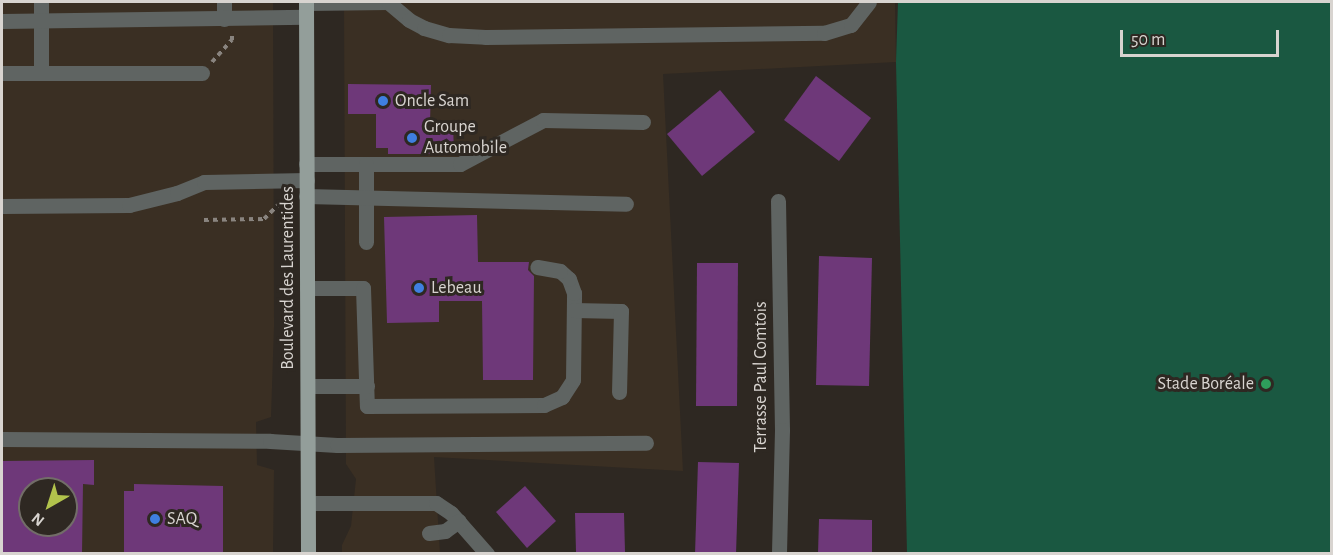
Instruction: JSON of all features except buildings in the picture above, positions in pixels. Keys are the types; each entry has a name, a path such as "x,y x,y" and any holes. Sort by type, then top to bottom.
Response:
{"main road":[{"name":"Boulevard des Laurentides","path":"306,7 308,554"}],"street":[{"path":"41,2 41,72"},
{"path":"224,2 224,19"},
{"path":"2,21 224,19 306,7 389,2 416,25 438,33 507,37 824,33 851,26 869,2"},
{"path":"2,73 202,73"},
{"path":"306,164 460,164 543,120 643,122"},
{"path":"366,164 366,242"},
{"path":"2,206 129,205 177,193 204,182 306,188 366,197 626,204"},
{"name":"Terrasse Paul Comtois","path":"778,201 782,430 779,554"},
{"path":"307,288 363,288 367,406 554,402 566,393 575,374 574,293 569,279 560,271 537,267"},
{"path":"574,310 621,310 619,392"},
{"path":"308,386 367,386"},
{"path":"2,439 270,441 308,444 646,443"},
{"path":"308,503 429,501 443,506 487,554"},
{"path":"429,533 445,531 459,521"}],"path":[{"path":"202,73 232,40"},
{"path":"204,220 264,219 278,205"}],"shaded area":[{"path":"2,2 273,2 274,326 271,417 256,422 257,465 274,470 273,553 2,553"},
{"path":"344,2 895,2 896,62 663,74 683,471 434,457 440,553 342,553 342,545 351,526 356,479 346,464"}],"green space":[{"path":"898,2 1331,2 1331,553 907,553 896,62"}],"place":[{"name":"Oncle Sam","path":"383,101"},
{"name":"Groupe Automobile","path":"412,138"},
{"name":"Lebeau","path":"419,288"},
{"name":"Stade Boréale","path":"1266,384"},
{"name":"SAQ","path":"155,519"}]}
